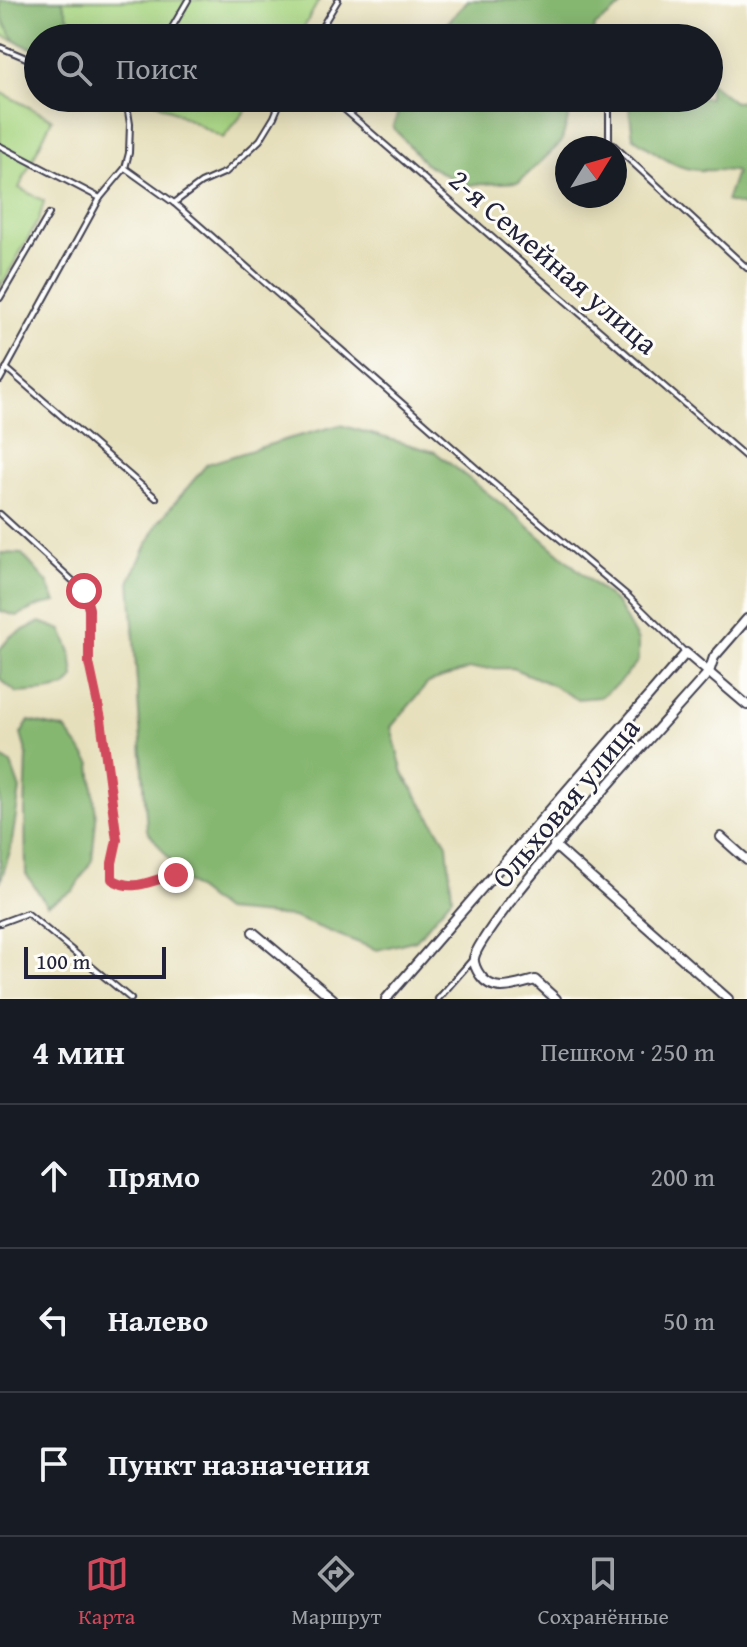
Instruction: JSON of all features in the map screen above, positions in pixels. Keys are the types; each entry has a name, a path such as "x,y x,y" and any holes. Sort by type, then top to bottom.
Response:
{"street":[{"name":"Ольховая улица","path":"474,958 496,920 554,845 709,672 714,657 747,619"},
{"path":"386,999 686,653 747,705"},
{"path":"721,837 747,860"},
{"path":"554,845 728,999"},
{"path":"253,932 333,999"},
{"path":"474,958 475,967 487,983 501,989 535,980 556,999"}],"lane":[{"path":"174,24 188,0"},
{"path":"323,24 338,0"},
{"path":"0,47 24,57"},
{"path":"0,380 100,198 125,168 129,153 128,112"},
{"path":"174,203 201,183 226,172 260,140 276,112"},
{"name":"2-я Семейная улица","path":"347,112 747,458"},
{"path":"609,112 609,141 747,268"},
{"path":"0,146 100,198"},
{"path":"125,168 174,203 492,482 628,596 686,653"},
{"path":"0,298 49,214"},
{"path":"6,368 156,498"},
{"path":"0,514 84,591 89,609"},
{"path":"0,923 27,913 131,999"},
{"path":"438,999 474,958"}],"path":[{"path":"89,609 89,663 101,719 117,840 112,879 135,887 167,876 193,875"}],"green space":[{"path":"0,0 319,0 306,24 24,24 24,45 0,34"},
{"path":"0,0 62,0 70,22 24,24 24,45 15,39 2,17"},
{"path":"468,0 630,0 598,24 447,24"},
{"path":"0,92 24,104 24,112 39,112 52,119 19,188 44,201 39,219 0,288"},
{"path":"723,93 734,102 747,101 747,207 726,201 736,172 682,167 633,137 630,112 723,112"},
{"path":"174,112 244,112 223,138"},
{"path":"398,112 570,112 563,136 555,136 555,149 519,182 465,185 425,164 393,127"},
{"path":"340,425 435,452 514,514 617,604 638,641 638,661 618,684 600,697 576,699 512,668 469,669 428,683 391,727 403,773 447,844 452,897 416,940 377,950 293,917 224,911 187,882 147,830 130,580 157,524 207,464"},
{"path":"1,553 22,554 47,582 56,602 17,616 0,611"},
{"path":"40,622 62,630 71,652 74,677 66,687 17,693 0,679 0,649 11,636"},
{"path":"29,721 65,729 91,764 96,819 92,860 73,891 47,905 26,874 27,755 21,734"},
{"path":"0,757 11,764 20,789 11,848 0,883"}],"route":[{"path":"84,591 89,609 89,663 101,719 117,840 112,879 135,887 176,875"}]}
